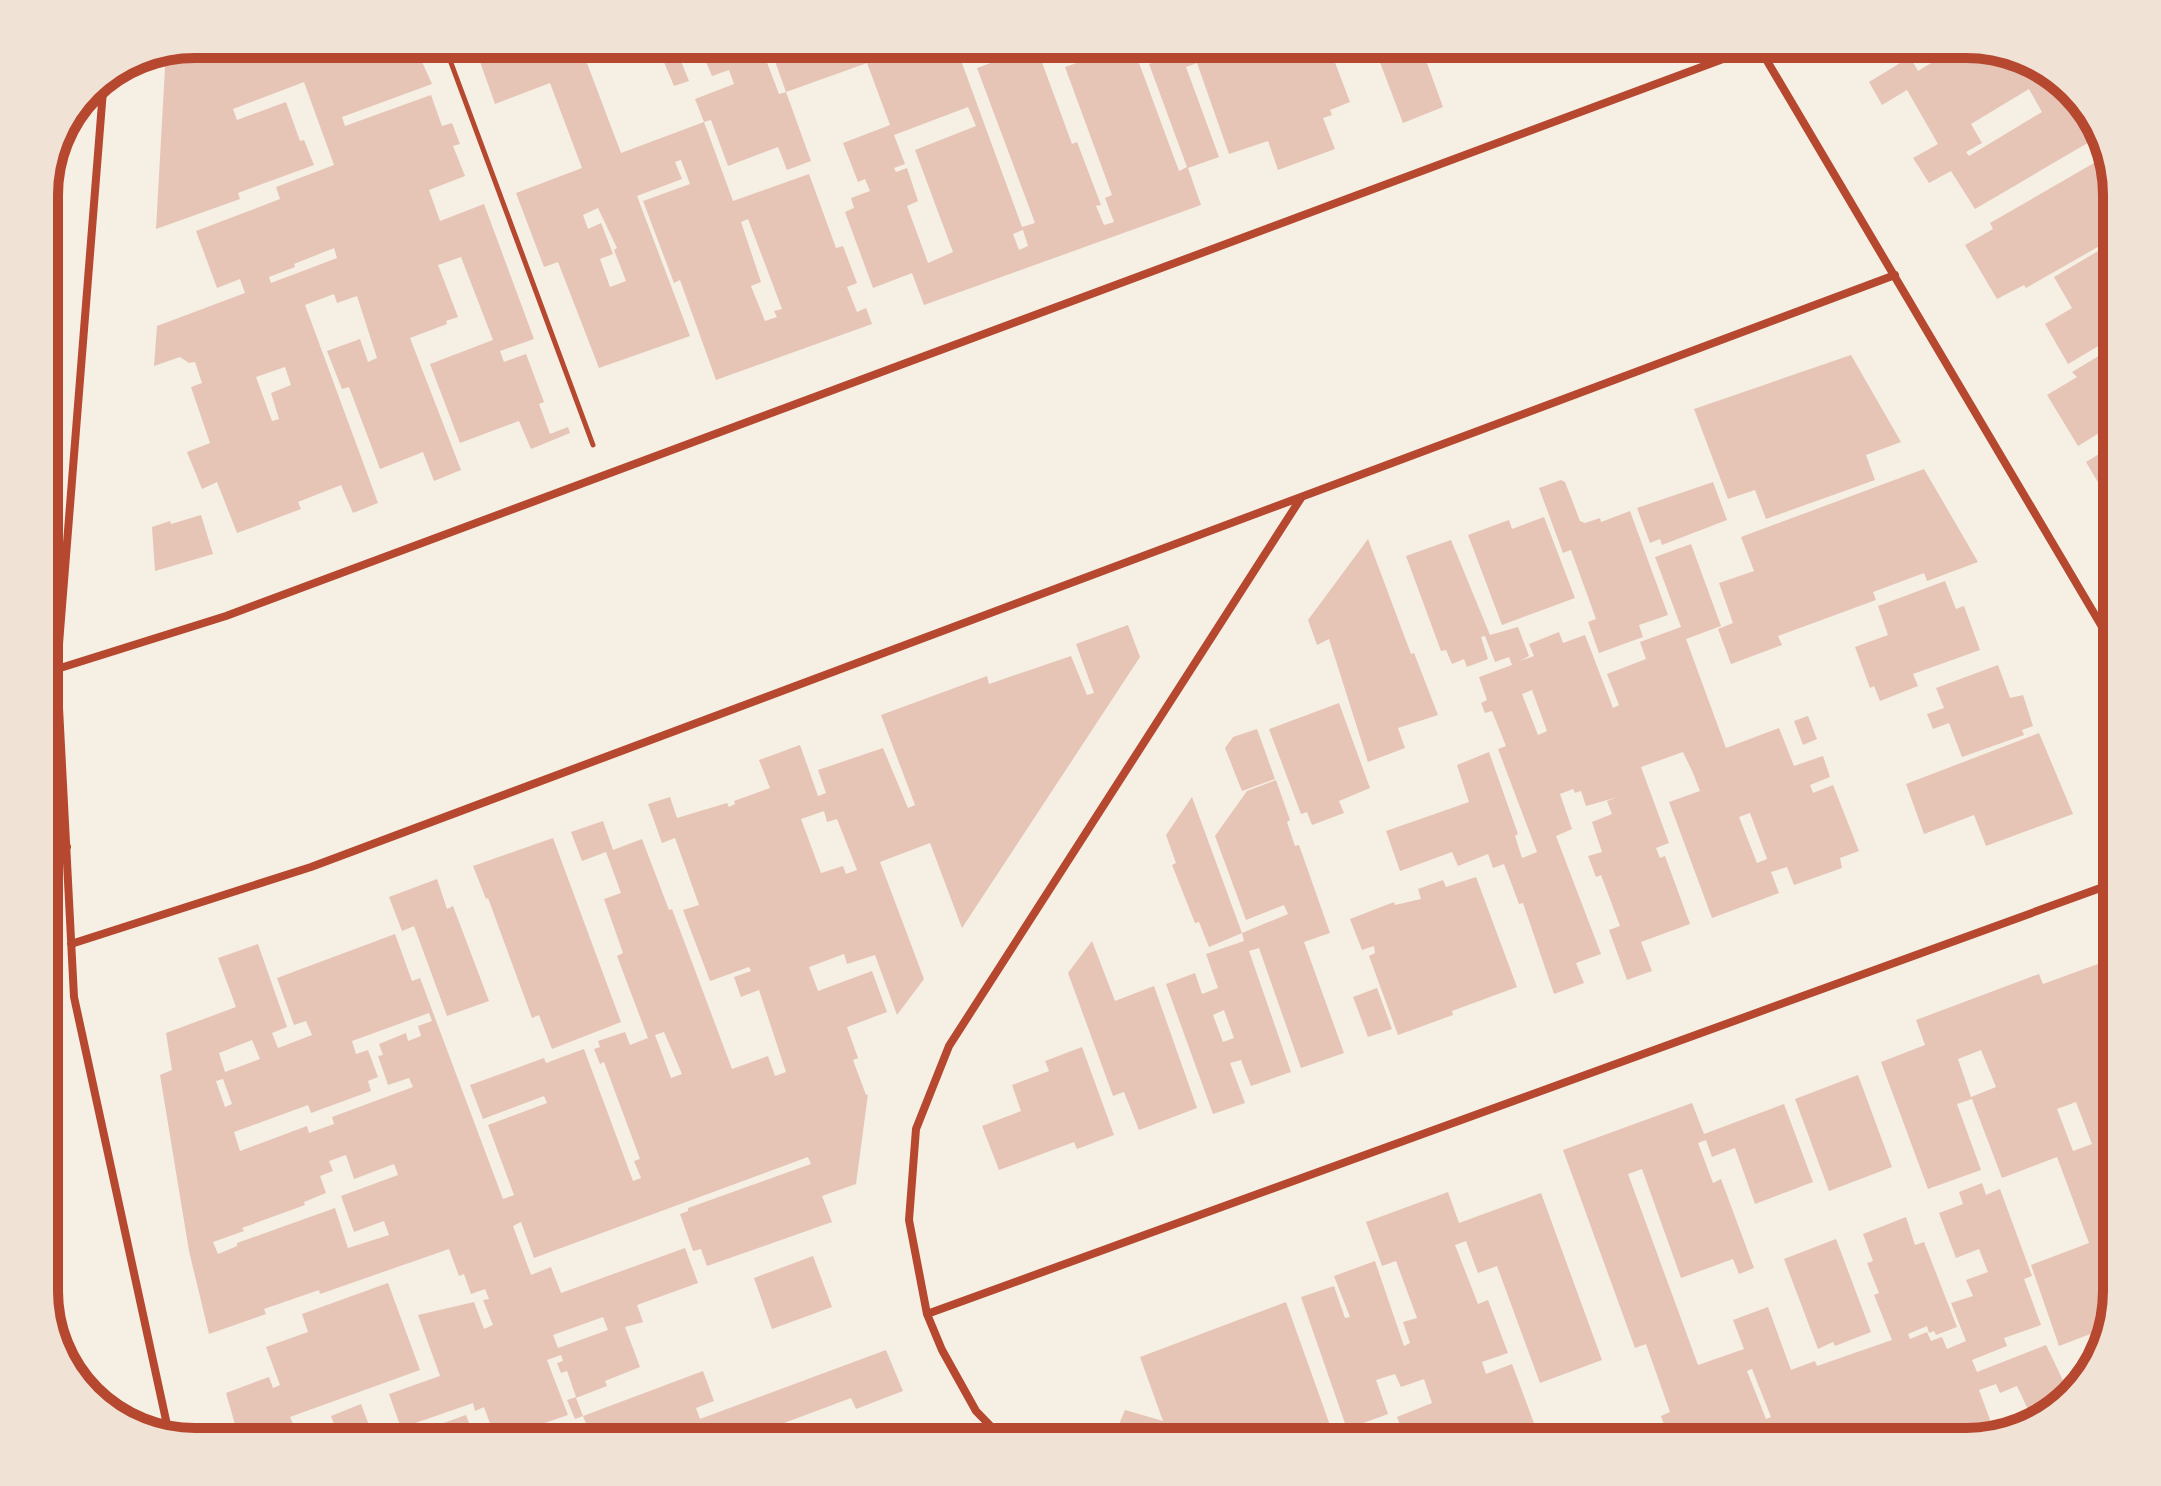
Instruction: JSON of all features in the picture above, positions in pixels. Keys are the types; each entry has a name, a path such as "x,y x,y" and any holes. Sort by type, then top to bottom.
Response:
{"street":[{"path":"58,669 226,616 1723,58"},
{"path":"1766,58 2103,628"},
{"path":"58,653 103,95"},
{"path":"71,944 311,867 1895,275"},
{"path":"992,1428 976,1411 942,1350 927,1314 909,1220 916,1129 949,1046 1301,497"},
{"path":"58,553 64,555"},
{"path":"58,687 74,997 167,1425"},
{"path":"58,845 67,847"},
{"path":"927,1314 2103,887"}],"path":[{"path":"449,58 605,476"}],"building":[{"path":"195,58 420,58 432,84 342,117 345,126 431,95 442,126 452,123 460,144 453,146 465,176 429,190 440,221 484,204 534,339 500,351 504,362 526,354 544,402 539,404 550,434 568,427 570,433 531,449 519,421 460,443 430,364 493,340 461,257 438,265 458,317 410,338 461,470 434,481 423,452 380,469 349,387 342,389 327,351 360,339 368,362 377,358 357,296 337,303 334,294 305,305 378,503 353,513 341,485 298,502 301,509 237,533 217,482 202,489 187,452 210,443 191,387 202,383 195,362 189,363 180,357 154,366 157,326 245,293 240,279 217,288 196,231 280,199 276,187 334,165 304,82 233,109 237,120 286,102 300,141 304,140 314,165 238,193 240,199 156,229 165,62","holes":["334,248 337,258 271,283 269,277","285,367 291,385 271,393 279,419 272,421 256,377"]},
{"path":"479,58 585,58 621,153 704,122 733,201 809,174 836,248 843,246 857,283 847,287 857,312 866,308 872,324 716,380 680,280 674,283 643,201 690,184 681,160 675,162 682,179 637,196 690,336 599,368 558,262 544,267 516,193 582,168 550,83 495,104","holes":["598,208 617,248 614,250 626,281 610,287 600,259 613,254 601,223 588,229 583,215","748,219 782,309 774,311 777,317 765,321 751,286 761,282 741,222"]},
{"path":"680,58 689,81 674,86 663,60"},
{"path":"716,58 765,58 779,94 786,92 811,161 787,170 778,147 728,166 711,120 704,122 695,99 734,84 729,70 712,76 706,62"},
{"path":"774,58 960,58 1022,227 1035,223 977,68 1004,58 1040,58 1072,144 1077,142 1101,205 1096,206 1104,225 1114,222 1105,198 1112,195 1065,67 1091,58 1137,58 1179,171 1187,167 1149,64 1166,58 1333,58 1350,102 1330,110 1332,115 1323,118 1335,149 1278,170 1268,141 1229,154 1197,63 1186,67 1219,157 1188,168 1201,205 924,305 912,273 873,288 845,212 854,208 851,198 870,191 865,179 858,182 843,143 890,125 867,63 786,92","holes":["968,107 976,126 915,150 953,252 928,263 907,206 918,201 907,168 896,172 894,168 905,164 894,135","1023,230 1028,246 1019,250 1013,234"]},
{"path":"1378,58 1425,58 1443,107 1403,123"},
{"path":"1911,58 1918,71 1939,58 1966,58 1993,61 2027,72 2069,105 2092,141 1975,209 1951,171 1929,183 1913,158 1938,144 1907,90 1882,105 1869,82","holes":["2029,89 2042,112 1969,156 1966,152 1982,143 1971,124"]},
{"path":"2098,161 2103,195 2103,244 2026,288 2024,285 1997,299 1965,245 1993,229 1990,223"},
{"path":"2103,248 2103,343 2068,364 2045,324 2072,308 2054,277"},
{"path":"2103,353 2103,431 2078,446 2047,395 2077,377 2072,372"},
{"path":"1851,355 1901,442 1866,455 1875,480 1766,519 1755,490 1728,499 1694,409"},
{"path":"2103,452 2103,491 2086,462"},
{"path":"1924,469 1978,562 1927,581 1924,573 1873,592 1876,600 1778,636 1782,645 1731,664 1718,629 1733,623 1719,583 1754,571 1741,537"},
{"path":"1561,480 1565,482 1580,521 1585,523 1600,518 1601,522 1630,511 1668,615 1639,625 1643,637 1599,653 1588,622 1596,619 1571,550 1563,553 1539,488"},
{"path":"1713,482 1727,520 1662,545 1660,539 1650,543 1637,508"},
{"path":"201,515 213,554 155,571 152,527"},
{"path":"1544,517 1575,598 1502,625 1468,535 1509,520 1512,529"},
{"path":"1368,539 1411,654 1414,653 1438,715 1398,728 1405,748 1368,762 1329,639 1317,645 1308,620"},
{"path":"1451,540 1490,635 1518,627 1529,656 1520,661 1534,656 1529,644 1559,632 1563,643 1585,635 1613,708 1619,705 1607,674 1646,659 1640,642 1681,627 1655,557 1691,544 1721,626 1686,639 1726,748 1779,728 1794,766 1823,756 1830,777 1810,785 1813,793 1833,785 1859,851 1840,858 1842,868 1794,885 1787,867 1771,872 1779,893 1712,918 1669,802 1700,791 1693,773 1683,752 1641,767 1669,843 1656,848 1660,858 1665,856 1690,924 1641,942 1652,971 1627,980 1609,930 1620,926 1601,875 1596,877 1588,856 1602,852 1592,822 1612,814 1607,801 1618,797 1586,806 1581,791 1575,793 1573,789 1560,794 1572,829 1556,836 1601,954 1576,963 1584,983 1554,994 1523,903 1519,904 1504,864 1493,868 1488,854 1458,866 1452,852 1400,871 1386,831 1469,802 1457,765 1489,752 1518,834 1515,836 1522,858 1537,852 1498,749 1506,746 1492,711 1485,713 1481,703 1487,700 1479,677 1512,665 1509,657 1495,662 1485,636 1481,637 1488,659 1467,667 1464,659 1452,664 1446,650 1441,651 1406,556","holes":["1532,690 1547,731 1538,735 1522,694","1750,813 1767,859 1757,863 1739,817"]},
{"path":"1945,581 1956,609 1964,606 1980,650 1913,674 1918,686 1880,701 1874,686 1870,688 1855,647 1888,635 1878,606"},
{"path":"1128,625 1140,657 962,928 930,843 880,862 924,979 897,1015 875,955 847,964 844,954 809,967 818,991 872,971 887,1012 847,1027 858,1058 853,1060 868,1094 856,1184 822,1196 832,1222 707,1266 701,1249 693,1251 680,1214 688,1208 811,1164 808,1157 534,1258 521,1222 513,1226 531,1275 551,1267 561,1293 685,1248 698,1283 637,1305 643,1322 625,1327 640,1367 605,1381 607,1386 576,1398 583,1416 575,1419 567,1400 576,1397 567,1371 561,1373 557,1363 563,1361 561,1355 547,1360 568,1415 531,1428 492,1428 484,1407 475,1411 473,1403 401,1428 389,1394 440,1376 418,1315 474,1302 484,1329 493,1325 483,1300 489,1299 485,1289 471,1294 464,1274 459,1276 449,1249 320,1294 319,1290 264,1309 266,1314 209,1334 189,1251 160,1075 172,1070 166,1033 236,1007 218,958 258,944 287,1027 272,1033 278,1048 312,1035 306,1021 294,1025 277,978 395,934 412,981 420,978 503,1199 514,1195 488,1125 547,1103 544,1096 483,1119 470,1085 544,1058 546,1063 584,1049 633,1181 641,1178 634,1161 640,1159 604,1062 600,1064 594,1049 600,1047 598,1041 625,1032 630,1045 648,1038 617,956 623,953 604,899 621,893 606,852 582,861 571,832 603,821 613,850 642,839 669,910 672,909 732,1069 768,1056 775,1076 786,1072 759,990 741,997 734,977 751,971 749,967 710,981 683,910 699,905 675,838 662,843 648,804 670,797 677,818 727,803 729,807 735,804 734,801 770,788 759,760 800,745 818,796 826,793 818,770 883,748 908,808 915,805 881,715 987,676 989,684 1071,656 1087,695 1094,693 1076,644","holes":["824,811 827,822 837,819 857,870 846,874 843,866 821,873 801,819","429,1013 432,1021 418,1026 421,1036 408,1041 406,1033 379,1044 383,1055 378,1056 388,1085 409,1078 413,1087 332,1117 334,1124 309,1133 307,1126 240,1151 234,1132 308,1105 311,1113 371,1091 368,1081 378,1077 368,1050 356,1054 352,1041","664,1032 682,1074 671,1078 655,1035","252,1040 260,1059 225,1072 219,1053","223,1079 232,1104 225,1107 216,1081","346,1155 354,1179 394,1164 398,1175 341,1196 354,1232 384,1221 389,1235 348,1248 335,1208 237,1243 237,1246 218,1254 213,1242 305,1205 304,1202 326,1193 320,1176 333,1171 329,1161","603,1317 608,1330 558,1348 553,1335"]},
{"path":"1998,665 2010,698 2023,695 2033,726 2022,730 2024,735 1962,757 1949,723 1933,729 1927,714 1944,708 1936,688"},
{"path":"1339,703 1370,788 1339,801 1344,813 1312,825 1307,812 1301,814 1269,729"},
{"path":"1808,716 1817,739 1803,745 1794,721"},
{"path":"1257,729 1275,779 1242,791 1225,748 1233,737"},
{"path":"2039,733 2073,814 1986,846 1974,815 1924,834 1906,784"},
{"path":"1276,780 1295,846 1299,845 1330,933 1304,942 1344,1053 1301,1068 1259,948 1249,951 1291,1072 1251,1086 1241,1060 1230,1063 1245,1103 1213,1114 1166,984 1195,973 1202,994 1218,988 1206,954 1244,941 1242,933 1288,914 1284,905 1246,920 1215,836 1247,791","holes":["1224,1010 1234,1038 1223,1042 1213,1015"]},
{"path":"1192,797 1242,933 1209,947 1199,922 1195,923 1172,865 1176,863 1166,835"},
{"path":"553,838 621,1022 552,1049 539,1015 532,1018 488,898 473,866"},
{"path":"1476,877 1517,987 1398,1035 1369,956 1375,953 1374,946 1362,950 1350,919 1394,902 1395,905 1421,899 1418,889 1443,880 1446,887"},
{"path":"437,879 447,909 453,906 489,1001 447,1016 414,926 402,931 389,897"},
{"path":"1092,941 1115,1001 1154,986 1197,1108 1139,1130 1124,1092 1113,1096 1068,973"},
{"path":"2103,962 2103,1291 2100,1318 2097,1332 2059,1346 2031,1265 2089,1243 2057,1157 2002,1178 1972,1099 1957,1104 1981,1170 1928,1189 1881,1062 1925,1045 1916,1020 2039,974 2043,984","holes":["1981,1050 1996,1087 1971,1097 1958,1059","2076,1102 2092,1144 2073,1151 2057,1109"]},
{"path":"1377,988 1392,1029 1368,1037 1353,997"},
{"path":"1082,1047 1114,1135 1077,1149 1074,1142 999,1170 982,1126 1021,1111 1012,1085 1049,1071 1045,1061"},
{"path":"1858,1075 1892,1167 1829,1191 1795,1099"},
{"path":"1692,1103 1704,1134 1784,1104 1813,1182 1755,1204 1735,1148 1712,1157 1706,1140 1698,1143 1713,1183 1721,1179 1754,1268 1739,1274 1733,1259 1681,1278 1642,1169 1628,1174 1698,1365 1744,1349 1733,1320 1768,1307 1791,1370 1815,1361 1817,1366 1892,1340 1874,1295 1879,1293 1867,1263 1873,1261 1863,1234 1906,1217 1915,1245 1924,1242 1957,1327 1936,1335 1934,1331 1929,1333 1927,1326 1908,1334 1910,1339 1927,1332 1931,1341 1942,1337 1947,1349 1966,1341 1951,1303 1973,1296 1966,1280 1988,1272 1979,1249 1956,1258 1939,1213 1963,1204 1959,1192 1982,1183 1986,1195 2000,1189 2032,1276 2024,1279 2041,1325 2004,1338 2007,1346 1972,1360 1977,1372 2046,1345 2065,1385 2029,1412 2017,1386 2000,1393 1996,1384 1979,1390 1992,1425 1984,1427 1665,1428 1661,1416 1670,1412 1646,1344 1635,1348 1563,1150","holes":["1752,1369 1771,1417 1766,1419 1747,1371"]},
{"path":"1448,1192 1459,1223 1541,1193 1602,1360 1540,1383 1497,1266 1478,1273 1466,1241 1455,1245 1478,1304 1488,1300 1508,1353 1482,1362 1486,1374 1512,1364 1536,1428 1401,1428 1397,1417 1432,1403 1424,1379 1401,1387 1395,1374 1376,1380 1388,1414 1347,1428 1301,1297 1334,1286 1345,1318 1350,1317 1334,1276 1375,1261 1404,1346 1410,1343 1403,1322 1417,1318 1396,1261 1382,1266 1366,1222"},
{"path":"1836,1239 1871,1332 1818,1349 1784,1259"},
{"path":"813,1256 832,1307 772,1329 754,1278"},
{"path":"388,1283 420,1370 290,1417 295,1428 236,1428 226,1393 269,1377 273,1388 280,1385 266,1347 308,1332 302,1314"},
{"path":"1286,1302 1331,1428 1117,1428 1125,1410 1163,1421 1140,1357"},
{"path":"886,1350 903,1391 856,1409 851,1398 776,1426 588,1428 583,1416 703,1371 714,1401 696,1408 700,1419"},
{"path":"361,1404 370,1428 335,1428 331,1416"},
{"path":"466,1415 471,1428 429,1428"}]}
